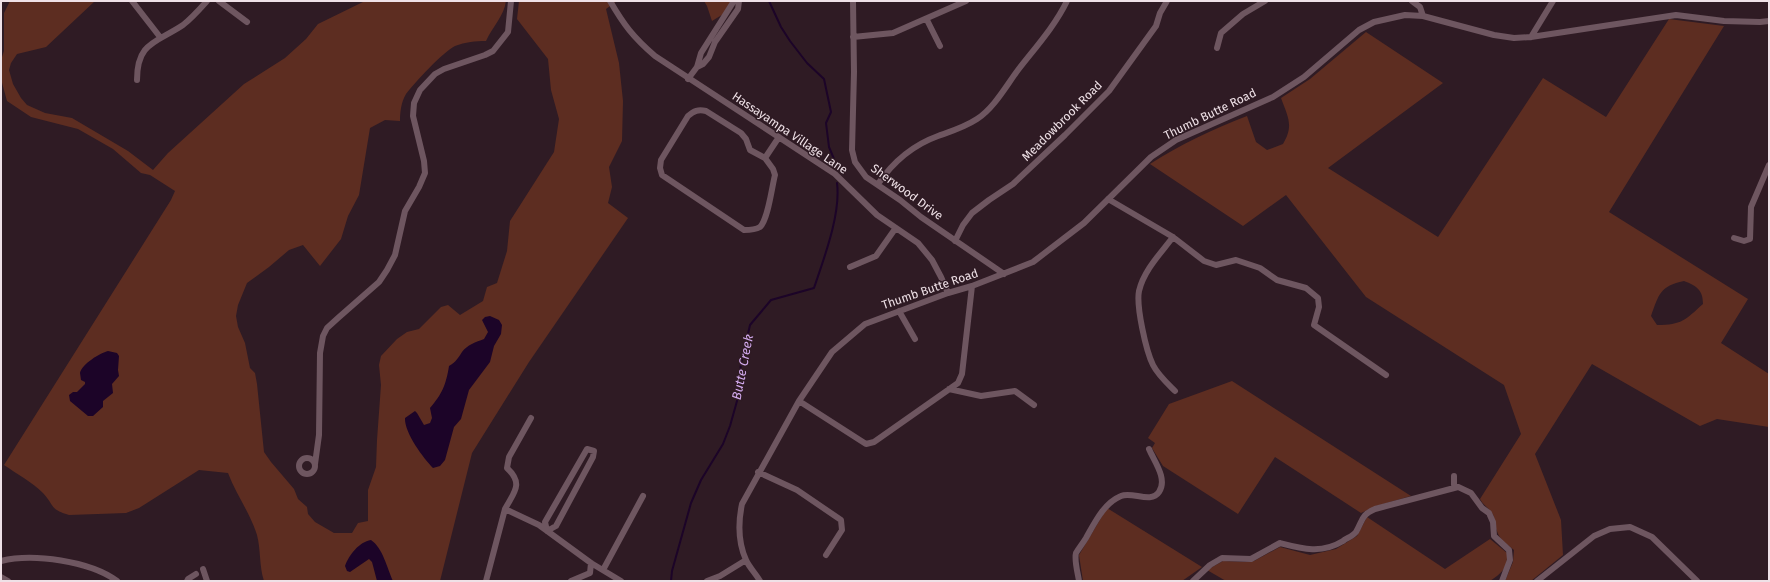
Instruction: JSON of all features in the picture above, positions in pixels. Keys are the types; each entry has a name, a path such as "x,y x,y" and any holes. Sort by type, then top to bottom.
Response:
{"street":[{"path":"132,1 160,37"},
{"path":"137,80 137,66 142,53 148,46 189,20 207,1"},
{"path":"219,1 247,22"},
{"path":"315,464 319,435 320,353 323,336 327,328 379,282 387,270 395,255 405,211 419,187 425,173 424,161 412,116 414,103 420,90 435,74 444,69 485,55 493,50 508,32 512,1"},
{"name":"Hassayampa Village Lane","path":"610,1 623,24 654,56 836,174 877,215 918,243 942,276 948,293"},
{"path":"688,79 697,67 703,64 709,57 719,31 734,1"},
{"path":"719,31 738,9 739,1"},
{"name":"Sherwood Drive","path":"853,1 852,37 854,72 852,150 855,162 860,171 900,200 921,218 1004,274"},
{"path":"949,8 953,1"},
{"path":"852,37 893,33 927,20 966,1"},
{"path":"878,184 899,159 914,148 978,118 995,101 1046,33 1067,1"},
{"name":"Meadowbrook Road","path":"955,241 963,225 972,214 989,200 1013,184 1066,135 1109,90 1156,26 1160,12 1167,1"},
{"path":"1217,48 1221,33 1243,14 1265,1"},
{"path":"1412,1 1420,7 1423,16"},
{"path":"1531,37 1553,1"},
{"name":"Thumb Butte Road","path":"760,581 746,560 740,538 739,521 742,504 758,472 799,401 832,352 866,324 948,293 972,286 1033,262 1069,235 1151,157 1176,140 1273,97 1304,78 1359,30 1374,22 1405,15 1423,16 1494,35 1514,38 1531,37 1676,15 1724,21 1769,21"},
{"path":"927,20 940,46"},
{"path":"700,110 706,111 740,133 746,139 750,150 765,158 773,169 775,175 764,220 760,227 752,230 744,230 662,175 660,168 661,160 688,116 693,112 700,110"},
{"path":"765,158 779,137"},
{"path":"1734,238 1744,241 1750,239 1751,207 1769,165"},
{"path":"1108,199 1173,237 1204,261 1216,265 1236,260 1260,268 1277,280 1306,288 1318,298 1319,307 1314,325 1386,375"},
{"path":"850,267 876,256 895,228"},
{"path":"1173,237 1147,272 1139,292 1141,325 1153,365 1164,381 1174,391"},
{"path":"799,401 866,444 874,442 958,382 962,374 972,286"},
{"path":"899,311 915,339"},
{"path":"948,389 981,396 1015,391 1034,405"},
{"path":"486,581 504,509 517,487 515,476 507,468 509,457 530,418"},
{"path":"587,449 594,451 593,457 556,526 547,531 546,522 580,458 587,449"},
{"path":"1079,581 1076,555 1100,514 1110,503 1122,495 1132,494 1150,497 1158,494 1162,485 1161,475 1149,449"},
{"path":"758,472 797,490 841,520 842,530 826,555"},
{"path":"1454,476 1454,485 1471,493 1482,508 1489,513 1493,522 1494,536 1509,550 1510,560 1502,581"},
{"path":"1189,581 1195,579 1210,565 1222,558 1251,559 1280,543 1306,550 1318,550 1335,546 1355,533 1366,513 1375,509 1458,487"},
{"path":"603,570 643,496"},
{"path":"504,509 547,531 621,581"},
{"path":"1537,581 1594,536 1610,529 1630,527 1652,537 1697,581"},
{"path":"1,561 14,558 47,558 97,570 117,581"},
{"path":"707,581 720,576 746,560"},
{"path":"571,581 590,573 591,562"},
{"path":"203,569 207,581"},
{"path":"187,581 188,578 196,574"},
{"path":"1,577 8,581"}],"shaded area":[{"path":"10,1 95,1 46,47 17,54 11,63 9,70 13,84 27,105 45,113 72,118 128,151 153,170 168,153 244,84 285,58 306,39 318,24 365,1 506,1 501,16 486,41 455,46 443,55 416,82 404,97 400,121 385,120 370,128 359,195 348,216 341,239 320,266 303,245 289,250 247,283 238,305 236,316 238,327 245,343 250,368 255,373 257,384 264,452 294,489 298,499 307,507 308,514 315,522 334,533 352,533 358,523 368,521 368,490 376,467 381,385 379,365 381,356 397,339 407,332 419,329 441,307 448,305 460,315 483,301 487,287 497,283 507,251 510,221 554,152 559,119 551,90 548,59 517,19 519,1 617,1 606,9 619,63 623,101 622,141 609,167 612,187 608,203 628,218 529,362 472,453 440,581 264,581 261,570 257,535 251,519 228,473 199,470 139,508 126,513 69,515 55,509 47,497 39,489 4,465 171,200 175,191 150,175 141,173 113,149 78,129 31,117 7,101 1,79 1,60 4,51 4,13"},
{"path":"704,1 732,1 725,13 712,21"},
{"path":"1669,19 1724,26 1609,212 1748,299 1721,343 1769,374 1769,427 1717,419 1700,426 1592,364 1535,454 1561,520 1563,555 1531,581 1505,581 1513,562 1514,550 1504,542 1498,534 1495,520 1491,511 1480,499 1521,434 1504,385 1366,297 1286,195 1243,226 1150,164 1197,137 1247,116 1256,142 1267,150 1283,144 1288,132 1289,121 1281,98 1310,79 1366,32 1443,83 1328,168 1438,237 1543,78 1606,117","holes":["1684,281 1698,289 1702,295 1703,304 1687,318 1678,323 1657,325 1651,316 1656,302 1665,288"]},
{"path":"490,316 499,320 502,325 501,334 494,346 490,362 469,390 461,419 454,427 445,460 440,466 433,468 419,451 411,437 405,418 415,411 424,425 430,423 432,418 430,408 443,389 449,366 466,347 484,339 488,332 482,320 485,317"},
{"path":"108,351 117,353 119,356 119,376 112,384 113,393 103,401 103,407 93,416 88,416 70,401 69,395 73,392 77,392 85,384 85,382 81,380 80,373 84,366 96,356"},
{"path":"1232,381 1411,496 1376,506 1361,513 1275,457 1238,514 1163,466 1152,448 1155,443 1148,438 1169,404"},
{"path":"1107,508 1202,567 1182,581 1083,581 1079,555"},
{"path":"1367,517 1445,569 1490,539 1507,553 1505,566 1501,573 1490,581 1226,581 1207,570 1223,561 1254,561 1280,547 1310,555 1336,549 1357,536"},
{"path":"371,540 382,553 393,581 377,581 372,562 369,559 350,572 347,571 345,566 352,553 362,543"}],"waterway":[{"name":"Butte Creek","path":"769,1 781,27 790,41 807,63 824,79 831,112 826,123 829,147 834,159 835,167"},
{"name":"Butte Creek","path":"671,581 672,571 691,503 701,480 723,444 730,426 737,401 741,364 750,325 771,300 814,288 831,236 838,195 837,183"}]}
